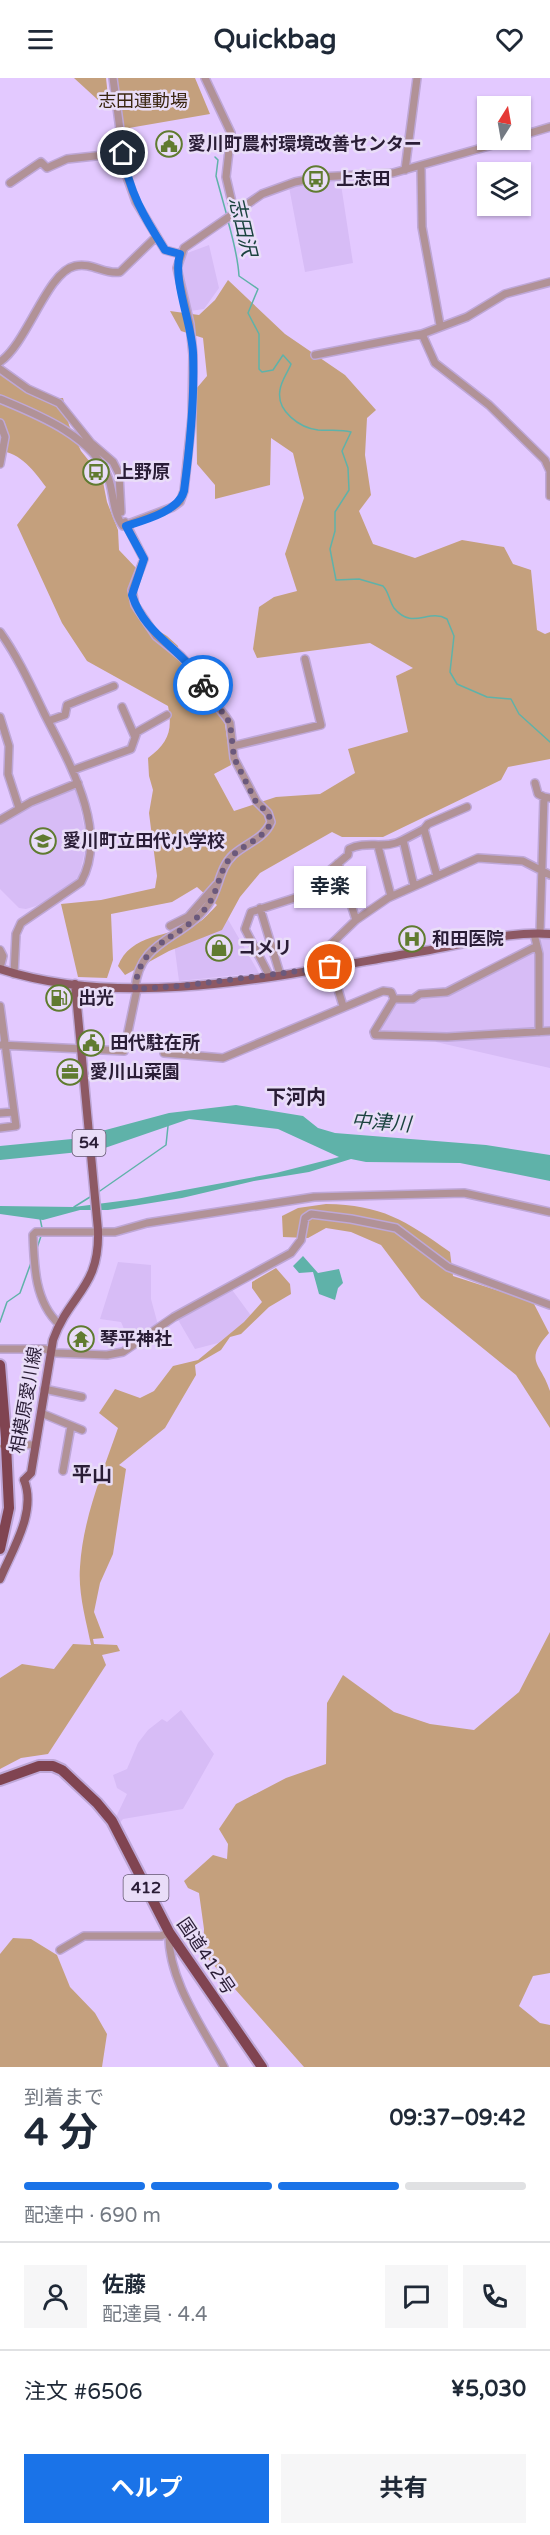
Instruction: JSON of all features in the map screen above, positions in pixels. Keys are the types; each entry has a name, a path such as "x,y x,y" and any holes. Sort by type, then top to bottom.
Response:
{"highway":[{"path":"0,1365 4,1442 3,1529 0,1549"},
{"name":"国道412号","path":"0,1780 45,1765 62,1770 112,1821 169,1932 262,2067"}],"main road":[{"path":"0,969 32,979 136,989 280,974 537,934 550,934"},
{"name":"54","path":"75,984 98,1231"},
{"name":"相模原愛川線","path":"0,1579 24,1522 28,1495 24,1480 31,1473 51,1351 59,1324 91,1276 97,1257 98,1231"},
{"path":"3,1481 24,1480"}],"street":[{"path":"113,78 122,150 131,190 165,250 180,254"},
{"path":"205,78 231,133 226,170 229,214"},
{"path":"405,170 417,78"},
{"path":"531,133 550,127"},
{"path":"10,183 41,162 47,168 67,159 122,150"},
{"path":"0,399 49,419 89,451 108,475 120,524 126,526 173,507 180,502 184,491 192,417 193,355 190,324 177,268 180,254 192,240 229,214 262,194 294,182 320,177 405,170 477,150"},
{"path":"421,167 422,227 440,325"},
{"path":"0,362 25,333 60,273 82,265 120,272 133,262 156,237"},
{"path":"315,355 422,334 440,325 467,317 505,294 550,282"},
{"path":"422,334 435,363 489,405 545,460 550,471 550,496"},
{"path":"0,369 28,390 48,396 65,408 91,443 115,464 120,480 119,503 126,526 144,559 132,590 135,605 156,636 181,656 196,673 208,695 230,723 234,758 256,802 268,813 271,822 266,832 229,860 207,906 184,930 155,948 137,968 136,989 124,1051 80,1053 3,1045"},
{"path":"0,423 5,437 0,464"},
{"path":"0,632 73,770 85,803 89,828 84,878 76,888 31,913 21,923 16,934 14,974"},
{"path":"233,746 321,725 304,659"},
{"path":"48,721 64,714 67,705 74,700 114,686"},
{"path":"122,707 135,737"},
{"path":"73,770 131,749 137,732 167,715"},
{"path":"0,717 7,733 9,746 8,774 20,808"},
{"path":"0,818 78,783"},
{"path":"535,783 538,794 547,797 537,934 539,1032"},
{"path":"269,975 245,929 251,912 298,897 348,855 349,849 359,844 391,845 424,829 428,824 466,807"},
{"path":"424,829 437,876"},
{"path":"402,840 414,886"},
{"path":"378,846 392,896"},
{"path":"343,1006 326,949 356,920 392,896 478,858 491,857 524,861 550,875"},
{"path":"338,863 356,920"},
{"path":"170,926 188,917 218,884"},
{"path":"260,908 280,974"},
{"path":"393,999 413,999 420,994 447,992 537,946"},
{"path":"0,950 3,954 0,969"},
{"path":"164,1053 222,1058 383,991 391,992 393,999 374,1032 375,1035 447,1037 550,1031"},
{"path":"0,1006 3,1045 16,1126 0,1128"},
{"path":"0,1113 14,1112"},
{"path":"59,1324 50,1316 40,1295 33,1235 36,1232 116,1232 147,1223 314,1197 464,1193 550,1212"},
{"path":"0,1349 107,1355 131,1348 174,1317 291,1253 301,1240 305,1218 311,1214 396,1228 448,1267 550,1305"},
{"path":"45,1389 73,1398 82,1396"},
{"path":"41,1413 82,1430"},
{"path":"63,1471 71,1426"},
{"path":"4,1442 36,1445"},
{"path":"60,1950 84,1936 161,1936 169,1932"},
{"path":"169,1932 168,1943 189,2009 224,2067"}],"shaded area":[{"path":"340,178 353,263 305,272 289,187"},
{"path":"209,245 219,288 204,309 190,311 182,276 182,255"},
{"name":"愛川町立田代小学校","path":"76,786 85,832 85,851 79,877 72,886 36,906 26,909 19,908 0,889 0,824 7,816 31,804"},
{"path":"226,916 259,973 179,981 174,943"},
{"path":"550,938 550,1028 543,1029 542,955 538,940"},
{"path":"533,951 536,952 535,1030 443,1035 381,1033 379,1029 395,1002 446,995"},
{"path":"550,1034 550,1068 436,1042 436,1040"},
{"path":"236,1105 303,1116 318,1128 335,1133 486,1145 550,1155 550,1181 460,1163 366,1162 351,1159 309,1172 254,1181 182,1198 108,1210 80,1210 43,1220 0,1214 0,1206 74,1207 136,1199 276,1173 339,1157 278,1129 189,1119 99,1150 0,1160 0,1146 72,1139 169,1113"},
{"path":"303,1256 318,1273 339,1269 343,1283 338,1288 335,1300 319,1294 313,1272 299,1273 293,1266"},
{"path":"118,1262 151,1265 151,1299 158,1325 131,1345 121,1322 100,1319"},
{"path":"230,1287 252,1317 218,1343 195,1349 177,1318"},
{"path":"181,1710 214,1754 183,1809 123,1819 120,1823 116,1817 127,1794 117,1788 113,1775 127,1769 138,1743 148,1730 162,1719 167,1722"}],"green space":[{"path":"74,78 106,78 108,97 98,100"},
{"name":"志田運動場","path":"115,78 195,78 210,114 123,129"},
{"path":"228,280 285,334 345,375 376,410 367,418 365,455 371,495 359,511 373,544 415,558 462,540 504,547 513,564 531,570 537,630 545,634 550,632 550,759 508,767 501,780 383,837 342,837 332,832 260,873 240,897 222,930 169,951 125,975 118,966 131,948 151,938 196,924 217,905 197,887 172,902 111,914 113,960 107,978 78,977 61,904 101,900 155,888 157,876 149,813 153,790 148,758 160,747 167,736 170,723 168,706 87,661 62,623 17,525 46,487 32,469 20,459 0,451 0,373 39,399 63,398 69,425 81,451 102,477 107,502 118,530 119,550 137,569 129,591 139,619 167,636 178,646 180,660 199,684 222,704 231,765 214,774 234,811 276,797 320,794 355,773 348,749 408,732 396,676 413,668 370,643 257,658 253,649 259,607 274,597 297,591 285,554 304,498 293,453 271,438 270,485 215,499 215,485 197,464 196,389 207,376 203,338 181,331 170,311 199,315 215,300"},
{"path":"326,1204 363,1207 392,1216 420,1231 450,1252 453,1276 533,1302 549,1333 537,1350 536,1362 550,1391 550,1428 516,1375 421,1298 381,1245 351,1232 326,1228 308,1238 283,1237 282,1216 298,1208"},
{"path":"276,1268 290,1284 291,1294 269,1307 241,1334 230,1337 221,1350 195,1365 196,1375 165,1428 119,1465 126,1469 113,1554 100,1583 94,1612 104,1638 93,1639 94,1644 117,1645 120,1651 102,1655 106,1665 48,1754 21,1758 0,1769 0,1678 22,1664 54,1669 73,1644 91,1645 80,1587 82,1549 94,1496 118,1428 99,1413 115,1389 140,1398 154,1391 173,1366 198,1360 244,1322 262,1302 252,1288 252,1282"},
{"path":"550,1632 550,1973 533,1976 519,2006 540,2023 550,2025 550,2067 304,2067 203,1953 204,1929 199,1893 188,1888 184,1881 213,1855 227,1859 228,1844 219,1829 236,1804 286,1778 326,1764 327,1703 343,1675 394,1712 430,1724 474,1730 519,1692"},
{"path":"13,1938 31,1939 57,1955 70,1987 95,2013 107,2034 102,2067 0,2067 0,1954"}],"waterway":[{"name":"志田沢","path":"215,157 218,160 216,176 227,216"},
{"name":"志田沢","path":"228,221 239,276 258,289 248,313 259,334 259,369 262,372 273,370 283,355 291,364 283,380 280,398 291,417 311,429 351,432 342,451 348,468 349,490 335,512 335,531 330,549 336,580 359,579 383,586 394,608 408,618 440,616 447,619 454,636 450,672 457,684 487,697 511,699 519,714 550,742"},
{"path":"97,1193 166,1145 168,1126"},
{"path":"74,1207 90,1197"},
{"path":"40,1218 42,1228"},
{"path":"36,1251 41,1236"},
{"path":"0,1322 7,1302 20,1293 32,1260"}],"way so far":[{"path":"203,685 230,723 234,758 256,802 268,813 271,822 266,832 229,860 211,901 194,920 184,930 171,936 143,959 137,968 135,989 156,989 330,967"}],"place":[{"name":"愛川町農村環境改善センター","path":"169,144"},
{"name":"上志田","path":"316,179"},
{"name":"上野原","path":"96,472"},
{"name":"愛川町立田代小学校","path":"43,841"},
{"name":"和田医院","path":"412,939"},
{"name":"コメリ","path":"219,948"},
{"name":"幸楽","path":"330,967"},
{"name":"出光","path":"59,998"},
{"name":"田代駐在所","path":"91,1043"},
{"name":"愛川山菜園","path":"70,1072"},
{"name":"琴平神社","path":"81,1339"}],"district":[{"name":"下河内","path":"296,1098"},
{"name":"平山","path":"92,1475"}],"route":[{"path":"123,153 126,174 136,202 165,250 180,254 178,276 190,324 193,355 192,417 183,496 180,502 173,507 126,526 144,559 132,595 135,605 150,629 181,656 203,685"}],"water label":[{"name":"中津川","path":"381,1123"}]}
